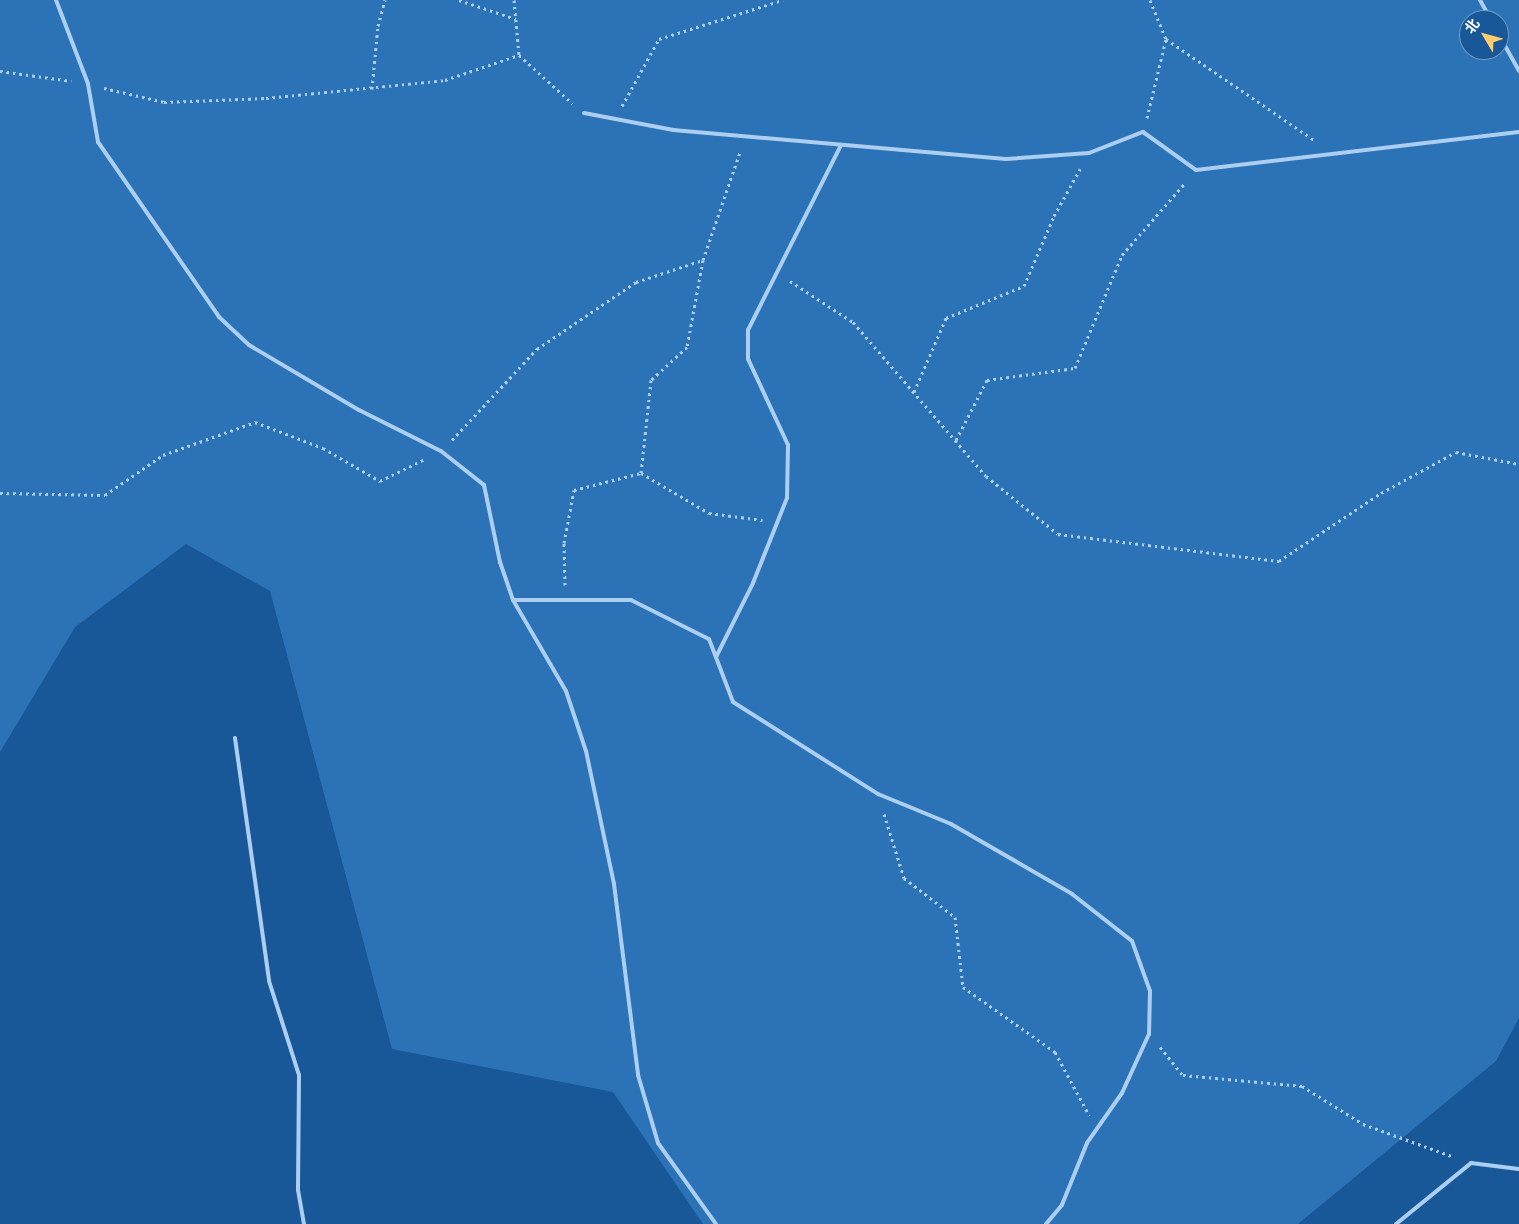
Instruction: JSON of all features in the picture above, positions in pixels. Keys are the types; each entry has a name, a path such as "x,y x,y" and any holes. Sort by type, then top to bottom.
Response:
{"lane":[{"path":"56,0 88,84 98,142 219,317 249,345 359,410 441,451 484,485 500,562 514,600 566,691 586,751 614,884 638,1075 658,1143 716,1224"},
{"path":"1509,53 1519,71"},
{"path":"584,113 673,130 1006,159 1089,153 1143,132 1196,170 1519,132"},
{"path":"716,657 753,583 787,498 788,445 748,360 748,330 841,145"},
{"path":"514,600 631,600 710,640 733,702 878,794 951,824 1072,894 1132,941 1150,991 1149,1034 1122,1093 1097,1129 1062,1204 1046,1224"},
{"path":"235,738 269,981 300,1075 298,1190 304,1224"},
{"path":"1396,1224 1471,1163 1519,1169"}],"path":[{"path":"372,89 378,26 385,0"},
{"path":"459,0 516,19"},
{"path":"514,0 519,55 584,113"},
{"path":"614,119 659,39 783,0"},
{"path":"1150,0 1166,39 1334,154"},
{"path":"1143,132 1166,39"},
{"path":"0,71 88,84 164,102 372,89 445,80 519,55"},
{"path":"641,473 650,380 687,347 702,260 746,137"},
{"path":"914,392 946,318 1024,286 1054,216 1089,153"},
{"path":"956,440 987,380 1075,368 1122,255 1196,170"},
{"path":"0,493 105,495 163,455 255,422 323,448 380,481 441,451 537,350 636,282 702,260"},
{"path":"777,272 853,322 986,476 1058,534 1279,561 1381,493 1456,452 1519,464"},
{"path":"565,600 564,543 574,490 641,473 709,513 777,522"},
{"path":"878,794 904,878 954,917 963,987 1055,1052 1097,1129"},
{"path":"1149,1034 1183,1075 1302,1086 1363,1124 1471,1163"}],"shaded area":[{"path":"0,0 1519,0 1519,1018 1496,1061 1298,1224 703,1224 613,1092 392,1049 270,591 186,544 75,627 0,752"}]}
